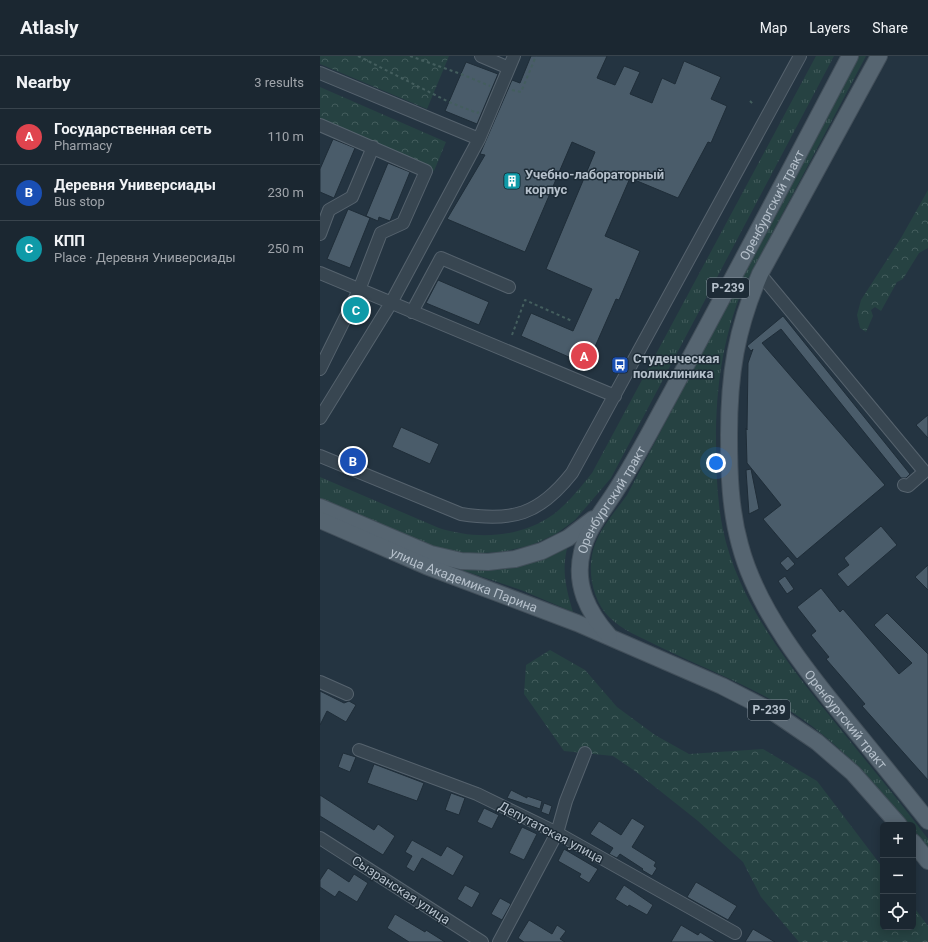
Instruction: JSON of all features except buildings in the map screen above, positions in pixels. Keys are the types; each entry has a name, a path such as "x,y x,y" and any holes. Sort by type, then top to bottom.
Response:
{"main road":[{"name":"Оренбургский тракт","path":"850,56 636,459 598,516 587,536 579,567 580,585 586,605 596,621 610,637 722,686 773,712 817,742 853,773 896,822"},
{"name":"Оренбургский тракт","path":"878,56 760,274 739,330 729,405 729,482 733,517 740,547 752,579 777,626 806,670 928,821"},
{"name":"улица Академика Парина","path":"320,507 431,554 461,561 482,562 515,559 542,551 568,538 598,516"},
{"name":"улица Академика Парина","path":"320,520 426,566 610,637"},
{"path":"916,846 928,861"}],"street":[{"path":"481,56 509,68"},
{"path":"320,418 391,303 479,139 514,56"},
{"path":"320,456 460,514 498,517 517,514 536,508 556,492 572,474 800,56"},
{"path":"320,73 479,139"},
{"path":"320,125 426,171 402,223 381,233 359,290 320,369"},
{"path":"320,234 330,210 352,197 373,147"},
{"path":"412,312 441,258 509,287"},
{"path":"320,274 615,396"},
{"path":"760,274 923,470 923,473 916,480 908,486 904,485"},
{"path":"320,682 347,694"},
{"name":"Депутатская улица","path":"359,750 477,794 557,834 735,933"},
{"path":"499,942 557,834 566,801 586,753"},
{"name":"Сызранская улица","path":"320,838 482,942"}],"path":[{"path":"358,56 449,102 476,112"},
{"path":"410,56 487,84"},
{"path":"510,95 513,89 521,92 536,56"},
{"path":"750,101 754,105"},
{"path":"512,335 525,300 572,321"}],"green space":[{"path":"320,56 449,56 427,109 320,64"},
{"path":"816,56 834,56 611,478 575,520 556,534 532,545 502,552 463,554 430,547 320,498 320,477 439,528 468,534 483,535 513,532 541,522 554,514 574,495 592,473"},
{"path":"859,56 866,56 743,288 736,306 730,325 722,362 717,401 716,451 718,497 723,530 730,555 739,580 764,626 778,648 809,690 915,822 907,822 851,760 801,718 767,697 638,636 614,622 609,617 599,604 593,588 591,571 592,555 601,531 627,495"},
{"path":"320,87 446,142 434,171 320,122"},
{"path":"928,190 928,248 919,253 903,279 897,282 881,311 875,307 871,310 873,316 866,332 860,328 857,315 861,300 901,238"},
{"path":"568,545 565,562 565,579 573,612 521,590 456,568"},
{"path":"550,650 585,670 617,707 655,735 689,754 763,749 817,781 880,864 880,930 916,930 916,910 928,926 928,942 799,942 761,897 743,862 698,821 635,771 613,756 564,751 524,694 526,665"},
{"path":"916,823 928,839 928,848 916,833"}],"place":[{"name":"Учебно-лабораторный корпус","path":"512,181"},
{"name":"КПП","path":"356,310"},
{"name":"Государственная сеть","path":"584,356"},
{"name":"Студенческая поликлиника","path":"620,365"},
{"name":"Деревня Универсиады","path":"353,461"}]}
